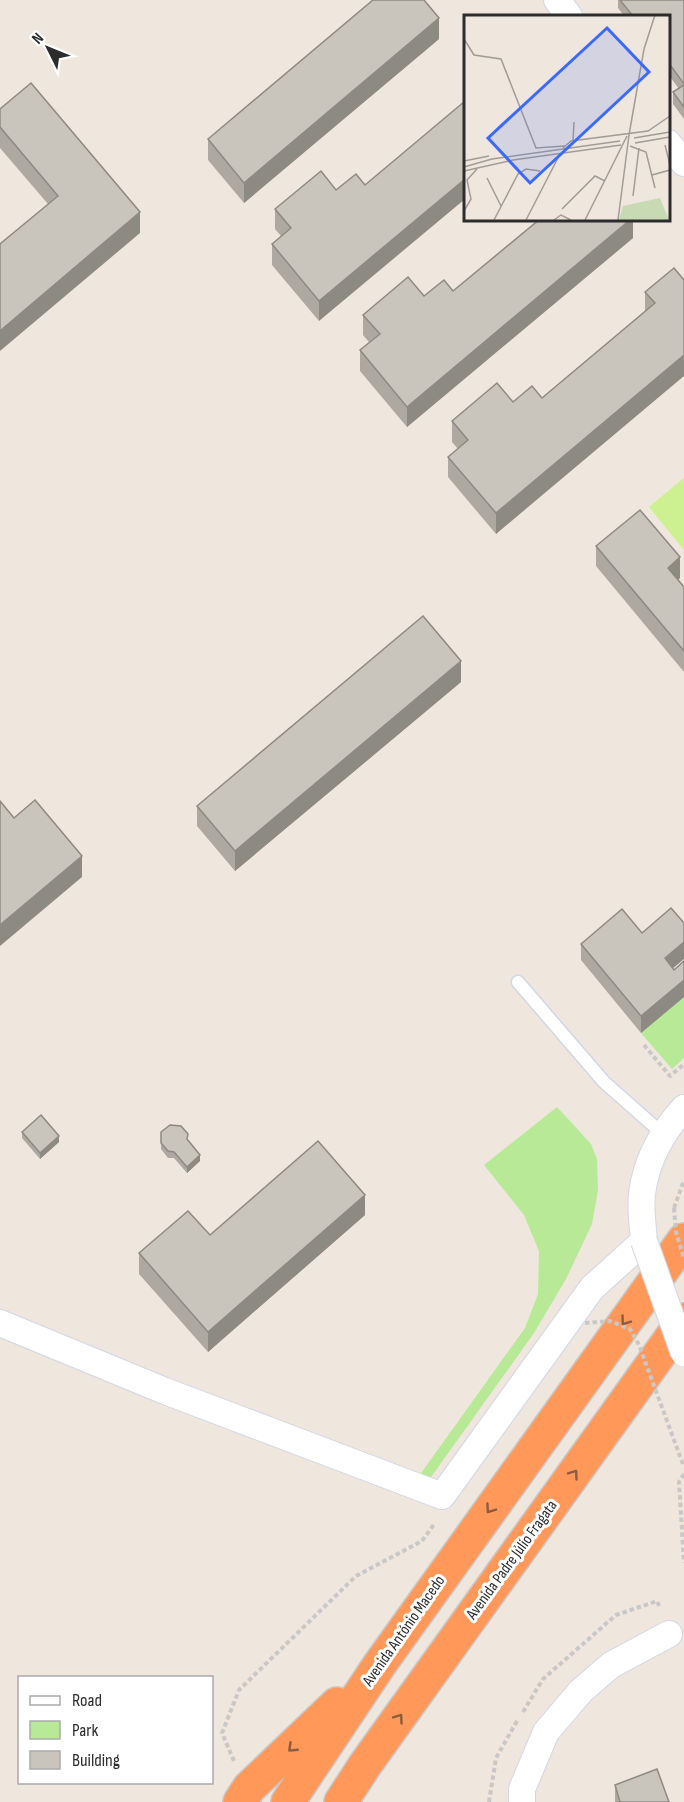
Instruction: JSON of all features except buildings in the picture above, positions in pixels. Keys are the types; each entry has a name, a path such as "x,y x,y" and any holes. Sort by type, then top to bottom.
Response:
{"highway":[{"name":"Avenida António Macedo","path":"288,1802 380,1664 684,1240"},
{"name":"Avenida Padre Júlio Fragata","path":"341,1802 365,1765 681,1335"},
{"path":"240,1802 249,1788 380,1664"}],"street":[{"path":"557,0 568,15"},
{"path":"669,144 684,163"},
{"path":"681,1335 644,1241 642,1195 651,1155 684,1108"},
{"path":"0,1323 165,1391 442,1496 592,1288 644,1241"},
{"path":"522,1802 522,1789 546,1732 581,1691 611,1665 669,1634"}],"lane":[{"path":"518,982 604,1082 664,1136"}],"path":[{"path":"644,1045 670,1076 684,1064"},
{"path":"684,1180 674,1208 676,1232 684,1258"},
{"path":"585,1323 610,1321 630,1329 639,1345 684,1467"},
{"path":"684,1474 679,1482 684,1563"},
{"path":"234,1762 222,1733 239,1690 356,1576 422,1541 435,1522"}],"green space":[{"path":"684,478 684,550 649,507"},
{"path":"684,997 684,1058 672,1069 641,1033"},
{"path":"557,1107 591,1144 597,1159 598,1190 592,1224 566,1279 534,1333 429,1480 419,1476 525,1328 538,1294 539,1251 524,1215 484,1165"}]}
